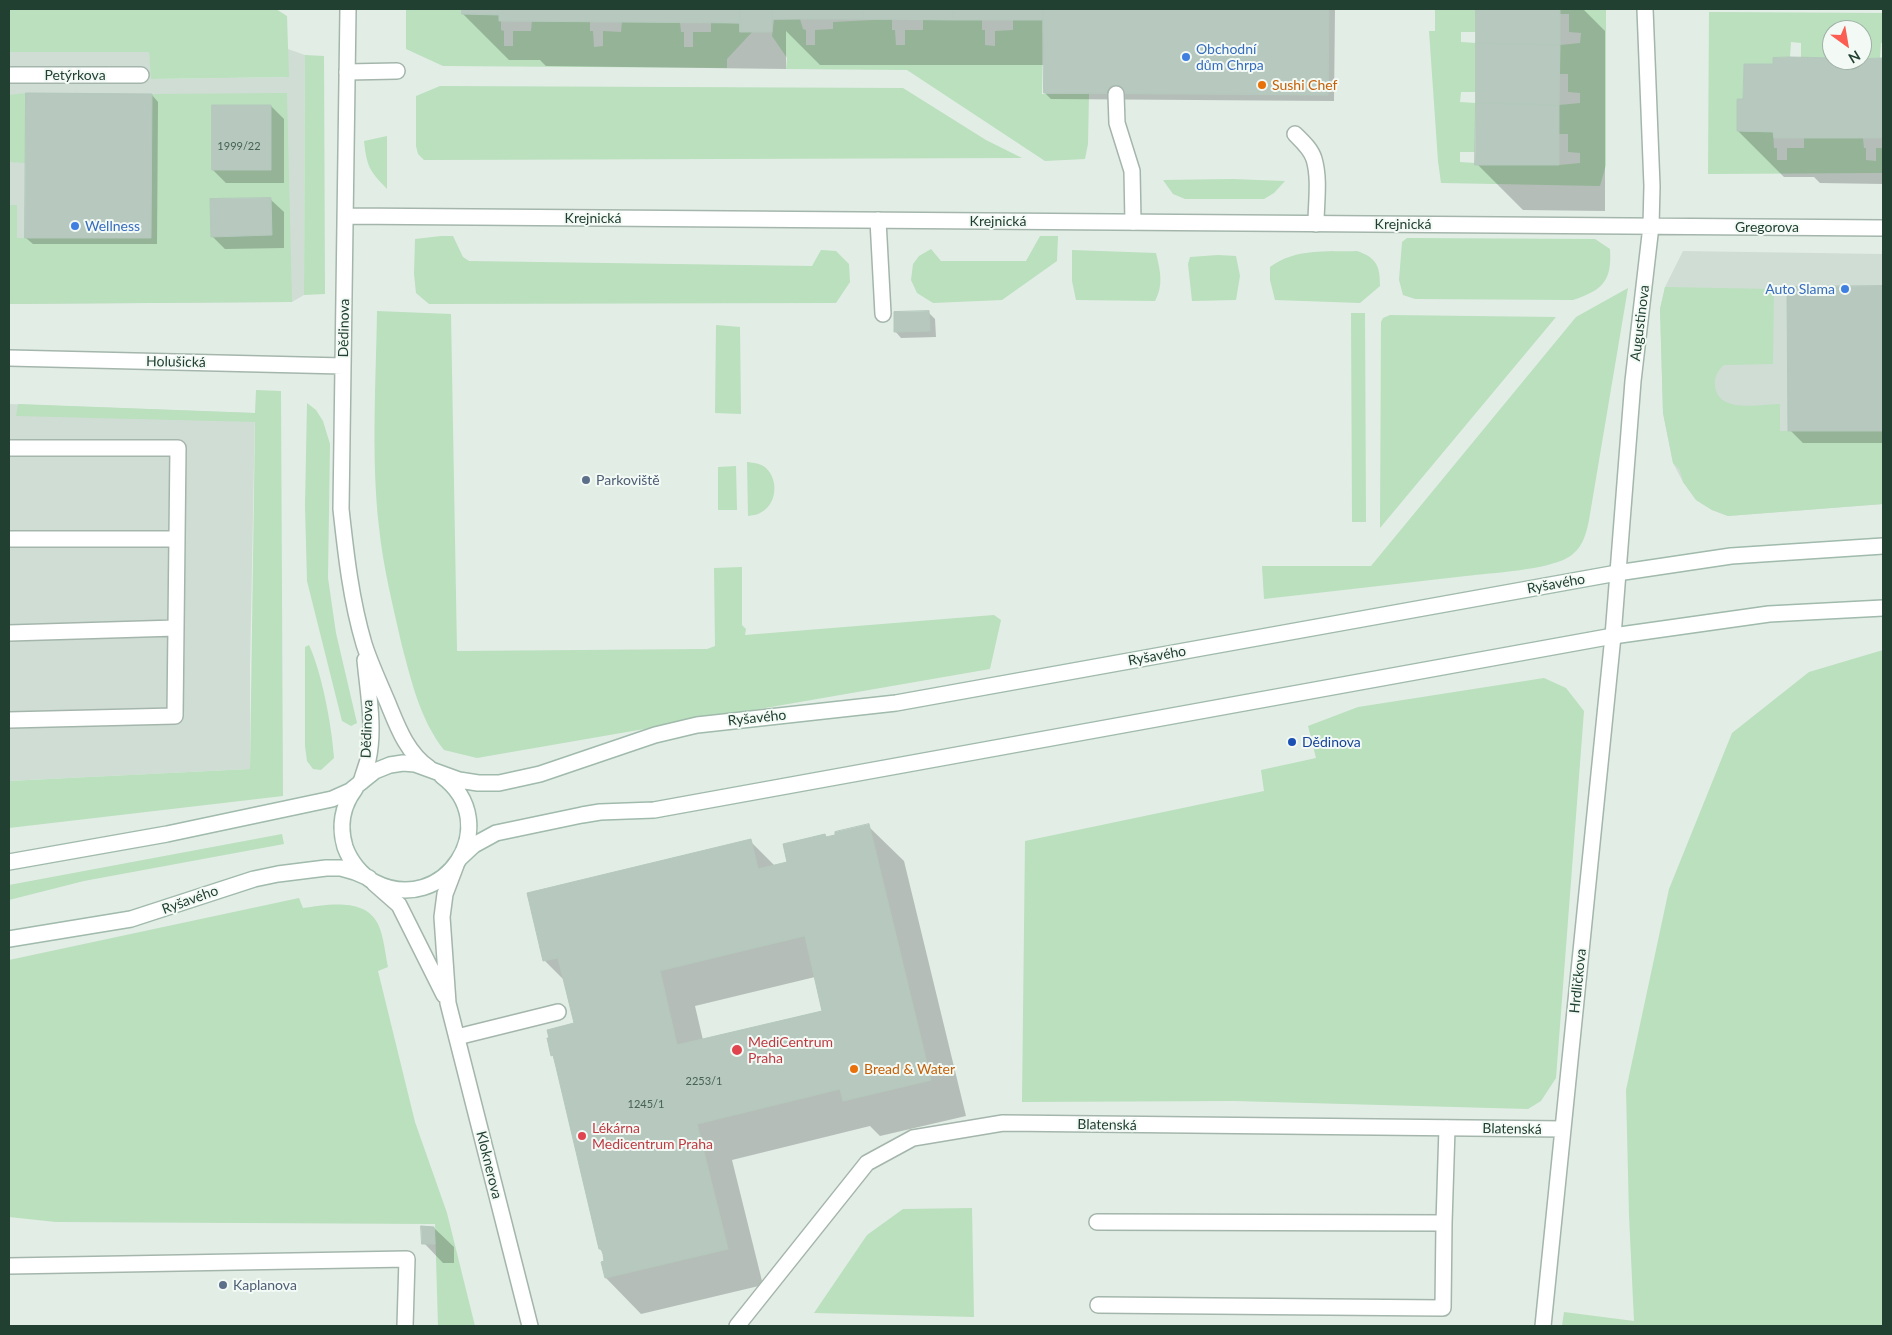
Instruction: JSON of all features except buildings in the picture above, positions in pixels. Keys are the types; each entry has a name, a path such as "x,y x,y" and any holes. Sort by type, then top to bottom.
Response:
{"street":[{"name":"Dědinova","path":"348,9 342,509 346,563 352,599 364,646 402,736 413,753 433,770"},
{"name":"Augustinova","path":"1613,636 1633,381 1651,226 1652,186 1645,9"},
{"path":"347,72 397,71"},
{"name":"Petýrkova","path":"9,75 141,75"},
{"path":"1116,94 1117,123 1132,171 1133,222"},
{"path":"1295,134 1305,144 1314,158 1317,175 1316,224"},
{"name":"Krejnická","path":"346,216 1651,226"},
{"path":"878,220 883,314"},
{"name":"Gregorova","path":"1651,226 1883,228"},
{"name":"Holušická","path":"9,358 343,366"},
{"path":"9,448 178,448 175,716 9,720"},
{"path":"9,539 177,539"},
{"name":"Ryšavého","path":"9,862 167,834 316,803 343,795 375,771 390,765 404,763 433,770 459,780 478,783 499,783 540,774 655,735 697,725 896,703 1617,572 1732,556 1883,546"},
{"name":"Ryšavého","path":"9,939 131,920 254,879 326,868 341,868 354,872 392,889 414,889 436,882 447,874 474,845 496,833 582,815 600,812 654,810 1613,636 1769,614 1883,608"},
{"path":"9,633 176,628"},
{"name":"Hrdličkova","path":"1543,1326 1613,636"},
{"name":"Dědinova","path":"359,784 368,760 370,728 364,646"},
{"name":"Ryšavého","path":"433,770 455,788 462,798 467,812 468,839 458,862"},
{"name":"Ryšavého","path":"359,784 350,795 343,815 343,839 352,861 370,879"},
{"name":"Kloknerova","path":"458,862 445,894 442,918 448,1003 530,1326"},
{"name":"Kloknerova","path":"370,879 399,905 448,1003"},
{"path":"457,1036 558,1012"},
{"name":"Blatenská","path":"737,1326 867,1163 913,1138 1003,1123 1562,1129"},
{"path":"1098,1305 1443,1308 1447,1128"},
{"path":"1097,1222 1444,1223"},
{"path":"9,1266 407,1259 405,1326"}],"shaded area":[{"path":"288,49 305,55 304,295 292,302 9,304 9,52 149,52 152,79 288,77"},
{"path":"1683,251 1883,254 1883,504 1728,516 1712,510 1696,500 1683,482 1673,463 1663,413 1660,309 1665,287"},
{"path":"9,404 255,413 250,769 9,781"}],"green space":[{"path":"9,9 276,9 287,16 289,77 151,79 149,52 9,52"},
{"path":"406,9 464,9 464,13 501,14 504,46 513,46 513,31 531,31 532,20 590,21 590,31 593,31 594,47 603,46 603,31 621,32 622,21 680,22 681,32 684,32 684,47 693,47 693,32 711,32 711,22 746,24 754,30 727,59 727,68 443,66 406,49"},
{"path":"1435,9 1476,9 1476,32 1461,32 1461,42 1476,43 1476,92 1461,92 1460,102 1476,103 1475,152 1460,152 1460,162 1475,163 1476,165 1559,165 1580,163 1580,153 1568,152 1568,134 1559,134 1559,105 1580,103 1580,93 1568,92 1568,74 1559,74 1560,45 1580,43 1581,33 1569,32 1569,14 1560,14 1560,9 1606,9 1606,165 1600,186 1441,183 1429,31 1435,31"},
{"path":"1709,12 1883,13 1883,43 1881,43 1880,58 1872,58 1872,20 1822,20 1822,58 1801,58 1801,43 1791,42 1790,57 1773,58 1773,64 1744,64 1743,99 1737,99 1737,131 1773,132 1774,148 1777,148 1777,160 1787,160 1787,148 1804,148 1804,138 1863,138 1864,148 1866,148 1866,160 1876,161 1876,148 1883,148 1883,173 1708,174"},
{"path":"800,19 803,29 806,30 806,45 815,45 815,30 833,29 833,22 892,19 892,30 895,30 896,45 905,45 905,30 923,30 923,20 982,20 982,30 985,30 985,45 995,46 995,31 1013,30 1013,20 1043,20 1042,94 1089,94 1088,144 1085,159 1045,161 907,70 786,69 787,58 772,36 774,20"},
{"path":"305,55 324,56 325,294 304,295"},
{"path":"440,86 903,88 986,140 1022,158 424,160 418,154 416,146 416,96"},
{"path":"26,93 26,163 9,162 9,95"},
{"path":"287,93 292,302 9,304 9,205 17,205 17,238 151,238 152,94","holes":["271,105 271,170 212,170 212,106","271,198 271,235 211,236 210,199"]},
{"path":"387,136 387,189 370,168 366,157 364,141"},
{"path":"1232,179 1285,181 1274,193 1264,199 1185,199 1173,194 1163,180"},
{"path":"453,236 463,257 469,261 812,266 821,250 836,251 849,264 850,282 836,303 429,304 416,293 414,274 415,239"},
{"path":"1040,236 1058,236 1057,261 1002,300 933,303 917,293 911,280 913,264 919,256 931,249 941,261 1026,261"},
{"path":"1407,238 1595,239 1610,249 1609,269 1604,283 1592,292 1573,300 1415,299 1403,295 1399,280 1402,242"},
{"path":"1072,250 1156,253 1160,271 1160,289 1155,301 1076,300 1072,281"},
{"path":"1357,251 1373,260 1378,268 1380,279 1380,286 1360,303 1275,300 1270,280 1270,267 1280,261 1312,252"},
{"path":"1236,256 1240,276 1236,300 1192,301 1188,264 1190,257"},
{"path":"1665,287 1774,289 1773,364 1724,365 1718,371 1715,380 1718,395 1724,401 1741,406 1780,404 1780,431 1883,431 1883,504 1728,516 1712,510 1696,500 1683,482 1680,470 1673,463 1663,413 1660,309"},
{"path":"1628,288 1589,520 1582,542 1572,555 1558,562 1518,570 1264,599 1262,566 1371,566 1576,317"},
{"path":"377,311 451,314 457,651 707,649 715,646 714,568 742,567 742,625 746,629 745,635 994,615 1001,620 990,669 477,758 444,750 429,726 413,687 383,557 375,473"},
{"path":"1351,313 1365,313 1366,522 1352,522"},
{"path":"1390,315 1556,317 1380,528 1381,322 1383,318"},
{"path":"716,325 740,327 741,414 715,413"},
{"path":"256,390 281,391 283,796 9,828 9,781 250,769 255,422 16,416 18,404 255,413"},
{"path":"307,403 316,410 323,421 330,444 328,578 336,633 357,723 351,726 342,721 307,581 305,506"},
{"path":"747,462 759,464 766,468 773,479 774,485 773,498 766,509 759,514 748,516"},
{"path":"736,466 737,510 718,510 718,467"},
{"path":"309,645 322,685 333,745 334,758 321,770 313,769 307,761 305,746 305,647"},
{"path":"1883,650 1883,1326 1562,1326 1564,1312 1634,1321 1626,1090 1669,889 1732,733 1809,672"},
{"path":"1544,678 1566,688 1584,711 1556,1078 1541,1101 1528,1109 1234,1101 1022,1102 1025,841 1264,791 1261,770 1316,758 1308,726 1358,707"},
{"path":"282,834 284,844 84,881 9,900 9,885"},
{"path":"299,898 303,908 323,905 355,906 372,915 378,924 388,967 378,971 415,1122 447,1213 475,1326 438,1326 435,1224 56,1222 9,1217 9,960"},
{"path":"972,1208 974,1317 814,1313 867,1235 903,1209"}],"place":[{"name":"Obchodní dům Chrpa","path":"1186,57"},
{"name":"Sushi Chef","path":"1262,85"},
{"name":"Wellness","path":"75,226"},
{"name":"Auto Slama","path":"1845,289"},
{"name":"Parkoviště","path":"586,480"},
{"name":"Dědinova","path":"1292,742"},
{"name":"MediCentrum Praha","path":"737,1050"},
{"name":"Bread & Water","path":"854,1069"},
{"name":"Lékárna Medicentrum Praha","path":"582,1136"},
{"name":"Kaplanova","path":"223,1285"}]}
